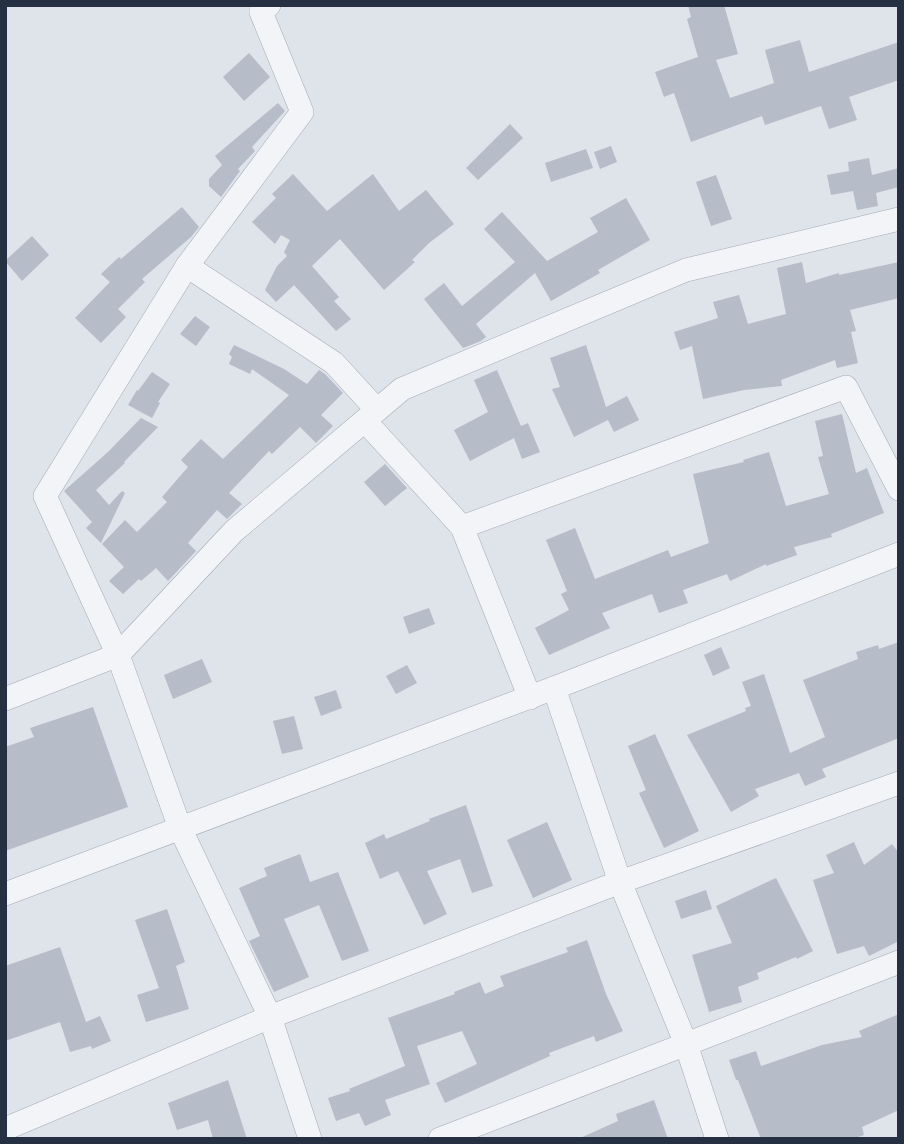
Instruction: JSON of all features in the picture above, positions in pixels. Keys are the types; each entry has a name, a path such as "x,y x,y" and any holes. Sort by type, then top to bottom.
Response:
{"street":[{"path":"263,7 302,111 187,266 45,496 118,655 180,828 270,1017 310,1139"},
{"path":"5,699 118,655 234,531 402,389 686,270 899,219"},
{"path":"187,266 334,363 371,416 462,527 530,698"},
{"path":"462,527 846,387 899,489"},
{"path":"5,894 530,698 899,554"},
{"path":"554,688 620,882 686,1044 717,1139"},
{"path":"5,1129 270,1017 620,882 899,783"},
{"path":"440,1139 899,962"}],"building":[{"path":"688,5 724,5 738,54 716,60 730,98 774,83 765,50 800,40 809,72 899,42 899,80 849,97 857,120 829,129 821,106 765,125 762,116 691,142 674,93 664,97 655,72 698,57 687,19 691,17"},
{"path":"249,53 270,77 244,101 223,77"},
{"path":"278,103 285,111 252,147 255,151 238,169 240,171 221,197 209,186 209,179 222,165 215,156"},
{"path":"510,124 523,138 478,180 466,168"},
{"path":"611,146 617,162 600,169 594,152"},
{"path":"586,149 593,168 551,182 545,163"},
{"path":"869,158 872,175 899,168 899,187 876,193 878,206 857,210 853,191 831,195 827,175 849,171 848,162"},
{"path":"293,174 327,211 373,174 399,211 426,190 454,224 429,243 412,260 415,262 384,290 340,239 312,266 339,297 334,301 351,319 336,331 294,285 276,302 265,290 277,266 287,256 284,252 290,240 281,235 275,244 252,222 276,198 272,194"},
{"path":"716,175 732,219 711,226 696,182"},
{"path":"626,198 650,240 551,301 535,273 476,324 486,337 481,341 463,348 424,299 444,283 462,306 515,262 484,229 502,212 547,261 598,232 590,218"},
{"path":"182,207 199,227 142,279 145,282 118,309 126,317 101,343 75,318 110,282 101,274"},
{"path":"32,236 49,255 22,281 5,261"},
{"path":"802,262 806,283 839,273 899,262 899,298 850,310 856,331 851,332 858,363 837,368 835,360 781,380 782,386 744,390 703,399 692,346 680,350 674,332 718,318 713,302 739,295 748,324 786,314 777,268"},
{"path":"195,316 210,327 196,346 180,334"},
{"path":"234,345 284,369 307,384 319,370 325,374 343,393 321,415 333,426 316,443 300,427 272,454 269,451 229,493 242,504 227,519 217,510 188,543 196,551 168,581 156,568 123,594 109,581 124,567 102,544 125,520 137,532 167,502 162,497 188,467 181,460 201,439 223,459 289,395 252,369 250,374 229,364 232,357 229,354"},
{"path":"586,345 606,407 627,396 639,420 614,432 608,420 574,437 552,389 560,387 550,358"},
{"path":"497,370 521,426 528,423 540,452 522,459 514,438 470,461 454,430 488,412 474,380"},
{"path":"152,372 170,384 158,402 160,403 152,418 128,405"},
{"path":"842,414 856,473 867,468 884,513 831,534 832,537 794,547 797,555 766,564 730,581 727,574 683,590 688,603 659,613 652,594 602,613 610,628 549,655 535,628 569,610 561,594 567,591 546,540 575,528 595,579 668,550 671,557 709,543 693,474 744,462 743,460 769,452 786,506 829,494 818,457 823,456 815,421"},
{"path":"141,418 158,427 96,490 109,505 122,491 125,493 101,543 86,528 92,522 64,491"},
{"path":"385,464 407,488 385,506 364,482"},
{"path":"429,608 435,624 409,634 403,617"},
{"path":"899,642 899,738 822,769 826,777 805,786 799,773 755,789 759,796 731,812 687,735 746,711 745,708 751,706 742,682 764,674 790,753 825,737 803,680 858,659 856,652 878,645 879,649"},
{"path":"721,647 730,668 713,676 704,655"},
{"path":"202,659 212,682 173,699 164,675"},
{"path":"407,665 417,683 396,694 386,676"},
{"path":"336,690 342,708 321,716 314,697"},
{"path":"93,707 128,807 5,851 5,747 34,737 30,728"},
{"path":"294,716 303,749 282,754 273,721"},
{"path":"655,734 699,831 664,848 639,793 646,790 628,746"},
{"path":"466,805 493,886 472,893 460,859 427,871 447,914 424,925 398,871 380,879 365,843 384,834 386,839"},
{"path":"547,822 572,880 533,898 507,840"},
{"path":"854,842 864,865 892,844 899,853 899,941 869,956 864,946 837,954 813,880 834,873 826,855"},
{"path":"300,854 310,882 338,872 369,951 342,961 319,905 284,919 309,977 274,992 249,941 260,936 239,888 267,876 264,868"},
{"path":"776,878 813,951 757,973 759,979 738,987 742,1002 709,1012 692,955 732,943 716,906"},
{"path":"706,890 712,909 681,919 675,901"},
{"path":"167,909 185,962 176,966 189,1009 146,1022 137,995 159,988 135,920"},
{"path":"587,940 606,994 623,1031 596,1042 594,1036 549,1053 550,1056 445,1103 436,1083 477,1064 462,1031 417,1046 430,1084 385,1100 391,1115 365,1126 359,1113 336,1121 328,1098 405,1066 388,1018 480,982 485,994 504,986 500,976 568,952 566,948"},
{"path":"60,947 86,1022 100,1016 111,1041 92,1049 91,1046 70,1052 60,1022 5,1041 5,966"},
{"path":"899,1014 899,1110 862,1127 864,1135 852,1139 761,1139 729,1060 756,1051 761,1066 822,1045 862,1037 859,1031"},
{"path":"228,1080 247,1139 213,1139 208,1120 177,1130 168,1103"},
{"path":"654,1100 668,1139 578,1139 618,1121 616,1114"}]}
